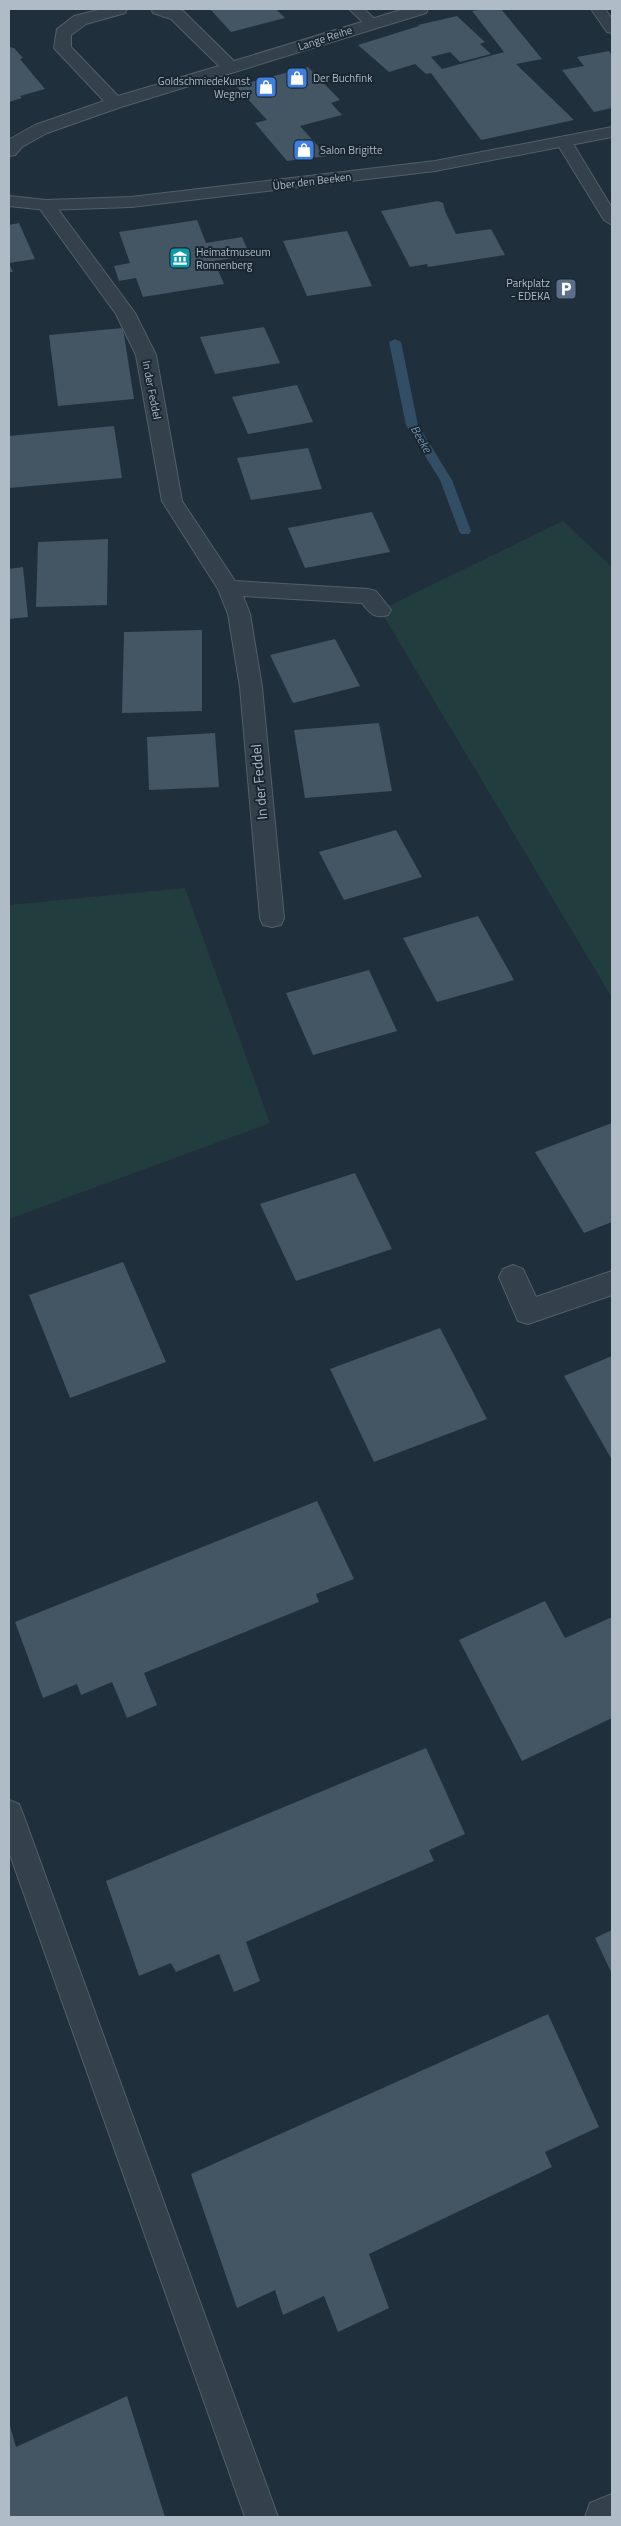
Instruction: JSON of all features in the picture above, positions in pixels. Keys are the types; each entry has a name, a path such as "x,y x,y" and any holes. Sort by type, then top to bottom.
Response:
{"street":[{"path":"115,103 62,48 63,33 80,20 119,9"},
{"path":"159,9 177,15 231,68"},
{"name":"Lange Reihe","path":"9,151 16,144 41,129 115,103 420,9"},
{"name":"Über den Beeken","path":"9,201 46,204 130,202 435,166 612,132"},
{"name":"In der Feddel","path":"46,204 125,313 146,355 172,501 229,588 239,614 252,687 272,918"},
{"path":"229,588 368,596 380,610"},
{"path":"513,1277 528,1312 612,1283"},
{"path":"604,2517 612,2513"}],"lane":[{"path":"356,9 372,23"},
{"path":"598,9 612,29"},
{"path":"564,142 612,220"},
{"path":"9,1814 262,2517"}],"green space":[{"path":"563,521 612,567 611,996 380,610"},
{"path":"185,888 270,1123 9,1219 9,905"}],"building":[{"path":"210,9 276,9 285,18 231,32"},
{"path":"501,9 542,59 516,64 574,120 481,140 431,73 426,74 415,64 389,72 358,45 418,25 457,16 485,42 480,44 491,54 460,62 450,52 431,57 442,69 504,52 472,11"},
{"path":"9,47 14,48 23,58 20,59 45,89 20,96 22,98 9,102"},
{"path":"609,51 612,56 612,108 594,112 562,70 584,66 577,57"},
{"path":"308,67 340,100 331,103 342,115 300,126 327,156 287,161 255,123 267,120 236,86"},
{"path":"438,201 443,203 456,234 491,229 505,255 428,267 427,264 410,267 381,211"},
{"name":"Heimatmuseum Ronnenberg","path":"197,220 206,243 242,237 250,255 214,261 224,284 143,297 136,278 119,281 114,266 130,263 119,232"},
{"path":"19,223 35,259 9,263 9,225"},
{"path":"347,231 372,286 307,296 283,241"},
{"path":"9,263 13,272 9,272"},
{"path":"264,327 280,363 215,374 200,337"},
{"path":"123,328 134,399 58,406 49,335"},
{"path":"297,385 313,422 248,434 232,397"},
{"path":"114,426 122,478 9,488 9,436"},
{"path":"308,448 322,489 251,500 237,458"},
{"path":"372,512 390,552 305,568 288,528"},
{"path":"108,539 107,605 36,607 38,542"},
{"path":"23,567 28,617 9,619 9,569"},
{"path":"202,630 202,711 122,713 124,632"},
{"path":"335,639 360,686 293,703 270,655"},
{"path":"379,723 392,791 305,798 294,730"},
{"path":"215,733 219,787 149,790 147,737"},
{"path":"396,830 422,877 344,900 319,852"},
{"path":"478,916 514,980 437,1002 403,938"},
{"path":"369,970 397,1031 313,1055 286,993"},
{"path":"612,1123 612,1222 584,1233 535,1152"},
{"path":"355,1173 392,1249 296,1281 260,1204"},
{"path":"123,1262 166,1362 70,1398 29,1295"},
{"path":"440,1328 487,1419 374,1462 330,1369"},
{"path":"612,1356 612,1460 564,1376"},
{"path":"317,1501 354,1579 316,1594 319,1602 144,1673 157,1705 127,1718 112,1682 81,1695 77,1684 43,1698 15,1622"},
{"path":"545,1601 565,1638 612,1617 612,1718 522,1761 459,1640"},
{"path":"426,1748 465,1834 429,1850 434,1861 246,1942 260,1981 234,1992 219,1954 176,1972 171,1963 139,1976 106,1881"},
{"path":"612,1930 612,1974 595,1938"},
{"path":"548,2014 599,2127 545,2152 552,2167 369,2254 389,2308 338,2332 324,2296 283,2315 275,2290 237,2308 191,2174"},
{"path":"127,2396 165,2517 9,2517 9,2422 16,2447"}],"waterway":[{"name":"Beeke","path":"395,342 412,425 446,480 465,531"}],"place":[{"name":"Der Buchfink","path":"297,78"},
{"name":"GoldschmiedeKunst Wegner","path":"266,87"},
{"name":"Salon Brigitte","path":"304,150"},
{"name":"Heimatmuseum Ronnenberg","path":"180,258"},
{"name":"Parkplatz - EDEKA","path":"566,289"}]}
